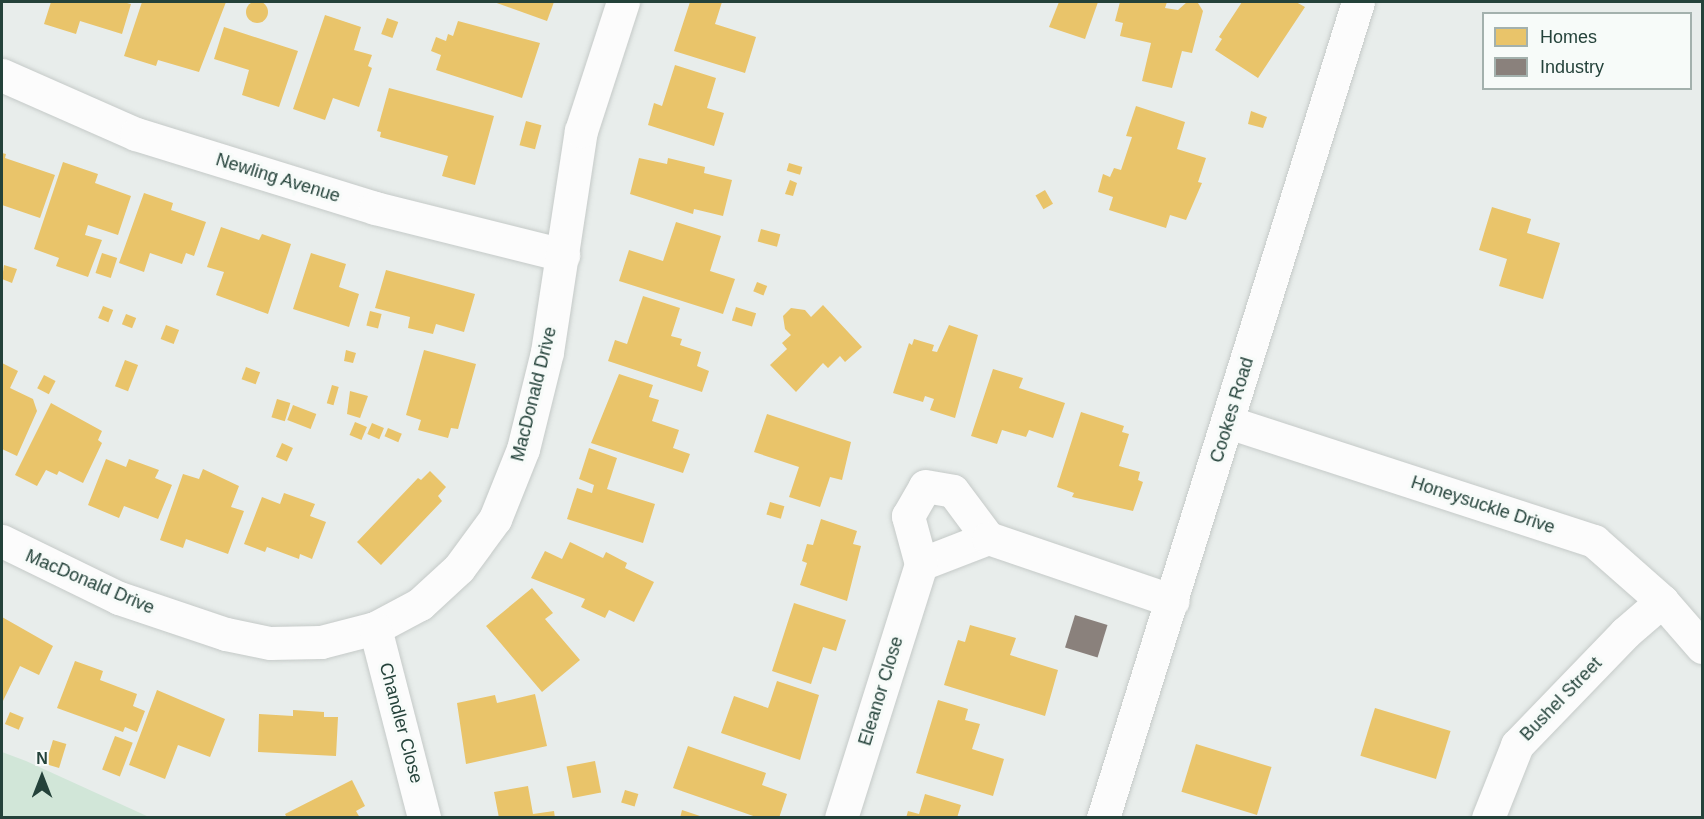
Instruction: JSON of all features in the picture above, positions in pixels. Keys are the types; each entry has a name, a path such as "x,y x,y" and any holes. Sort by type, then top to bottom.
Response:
{"street":[{"name":"MacDonald Drive","path":"2,541 119,598 226,634 270,643 321,642 375,628 420,604 459,568 495,519 525,438 547,352 581,131 623,2"},
{"name":"Cookes Road","path":"1103,818 1173,601 1358,2"},
{"name":"Newling Avenue","path":"2,75 136,134 375,208 563,255"},
{"name":"Honeysuckle Drive","path":"1228,422 1594,541 1662,601 1702,646"},
{"path":"988,538 921,564 908,516 925,486 953,491 988,538 1173,601"},
{"name":"Eleanor Close","path":"841,818 921,564"},
{"name":"Bushel Street","path":"1488,818 1517,745 1625,633 1662,601"},
{"name":"Chandler Close","path":"375,628 424,818"}],"green space":[{"path":"2,752 26,761 149,817 2,817"}],"building: Homes":[{"path":"253,1 261,1 268,8 268,16 261,23 253,23 246,16 246,8"},
{"path":"51,2 131,4 122,34 80,21 76,34 44,24"},
{"path":"142,2 226,2 199,72 158,60 156,66 124,56"},
{"path":"494,2 554,2 547,21"},
{"path":"690,2 722,2 715,24 756,37 745,73 674,51"},
{"path":"1059,2 1098,2 1085,39 1049,27"},
{"path":"1120,2 1167,2 1165,8 1178,10 1187,2 1198,3 1203,11 1192,53 1182,51 1172,88 1142,81 1151,43 1120,36 1123,23 1115,21"},
{"path":"1242,2 1296,2 1305,7 1258,78 1215,50 1222,39 1219,37"},
{"path":"325,15 361,27 354,50 372,55 368,66 372,68 359,107 333,98 325,120 293,109"},
{"path":"387,18 398,22 392,38 381,34"},
{"path":"458,21 540,43 522,98 436,70 441,55 431,51 436,37 446,41 448,34 453,36"},
{"path":"224,27 298,51 279,107 242,95 249,70 214,59"},
{"path":"675,65 716,78 707,108 724,113 714,146 648,125 654,103 662,106"},
{"path":"389,88 494,116 475,185 442,176 448,156 380,137 381,132 377,131"},
{"path":"1136,106 1185,122 1177,149 1206,158 1198,182 1202,183 1186,220 1170,215 1166,228 1109,210 1113,197 1098,192 1103,174 1110,177 1114,168 1121,170 1132,137 1126,136"},
{"path":"1251,111 1267,117 1263,128 1248,124"},
{"path":"526,121 541,125 535,149 520,145"},
{"path":"2,153 6,154 5,158 55,175 40,218 2,205"},
{"path":"639,158 667,164 668,158 705,167 704,173 732,180 723,216 694,209 693,214 630,194"},
{"path":"63,162 98,174 95,183 131,196 118,235 88,225 85,235 102,240 88,277 56,266 59,258 34,249"},
{"path":"789,163 802,167 800,175 787,171"},
{"path":"790,180 797,183 793,196 785,194"},
{"path":"1045,190 1053,204 1043,209 1035,196"},
{"path":"144,193 173,203 171,210 206,222 194,256 186,253 182,264 150,253 144,272 119,263"},
{"path":"1492,207 1531,219 1527,233 1560,243 1543,299 1499,286 1507,259 1479,250"},
{"path":"676,222 721,236 710,271 735,279 723,314 619,281 629,250 663,261"},
{"path":"221,227 259,240 262,234 291,244 268,314 216,295 224,272 207,267"},
{"path":"761,229 780,234 777,247 758,242"},
{"path":"102,253 117,258 111,278 96,273"},
{"path":"311,253 346,264 339,287 359,294 349,327 293,309"},
{"path":"4,265 17,269 12,283 2,279"},
{"path":"386,270 475,294 464,332 436,324 433,334 408,328 410,317 375,308"},
{"path":"757,282 767,286 763,295 753,291"},
{"path":"643,296 680,308 671,336 682,339 680,345 701,352 697,366 709,371 702,392 608,361 615,340 627,344"},
{"path":"823,305 862,347 845,362 840,356 828,368 823,363 796,392 770,365 787,349 782,343 791,335 785,329 783,316 791,308 805,310 811,317"},
{"path":"103,306 113,310 108,322 98,318"},
{"path":"736,307 756,313 752,327 732,320"},
{"path":"370,311 382,314 378,328 366,326"},
{"path":"126,314 136,318 132,328 122,324"},
{"path":"166,325 179,330 174,344 161,339"},
{"path":"949,325 978,335 955,418 930,410 934,399 925,396 923,402 893,393 909,343 912,345 914,339 934,345 932,351 937,352"},
{"path":"346,350 356,353 353,363 344,361"},
{"path":"424,350 476,364 458,429 451,428 448,438 418,430 421,420 406,415"},
{"path":"125,360 138,365 128,391 115,386"},
{"path":"2,363 18,371 10,388 33,399 37,411 17,456 2,449"},
{"path":"246,367 260,372 256,384 242,379"},
{"path":"993,369 1023,378 1019,388 1065,403 1053,438 1029,430 1026,437 1002,430 997,444 971,436"},
{"path":"619,374 653,385 649,397 659,400 652,421 679,430 673,448 690,454 683,473 591,443"},
{"path":"44,375 56,381 49,394 37,388"},
{"path":"332,385 339,387 333,405 327,403"},
{"path":"350,391 368,396 360,418 347,414"},
{"path":"277,399 290,403 285,421 271,417"},
{"path":"51,403 102,431 98,440 102,443 83,483 59,471 57,475 46,470 37,486 15,475"},
{"path":"293,405 316,414 311,429 287,420"},
{"path":"1081,412 1124,426 1122,432 1129,434 1119,466 1140,472 1138,480 1143,482 1133,511 1072,497 1074,493 1057,487"},
{"path":"767,414 851,442 842,480 830,477 820,507 789,497 799,467 754,452"},
{"path":"355,422 367,427 361,440 350,435"},
{"path":"372,423 384,428 379,439 367,434"},
{"path":"388,428 402,434 398,442 384,436"},
{"path":"282,443 293,448 287,462 276,457"},
{"path":"589,448 617,458 607,489 655,504 643,543 567,519 577,488 592,493 594,485 579,479"},
{"path":"106,459 126,467 129,459 159,470 155,478 172,485 158,519 124,506 119,518 88,505"},
{"path":"203,469 239,486 231,507 244,511 228,554 186,539 183,548 160,540 183,474 199,479"},
{"path":"430,471 446,487 438,496 442,501 381,565 357,542 418,478 421,480"},
{"path":"284,493 315,504 310,516 326,522 312,559 300,554 299,559 267,547 265,552 244,544 262,497 280,504"},
{"path":"770,502 784,506 781,519 766,514"},
{"path":"821,519 857,531 853,544 861,546 847,601 800,585 807,563 802,561 807,544 813,545"},
{"path":"570,542 603,558 606,552 627,563 625,568 654,582 634,622 609,610 605,618 581,607 585,599 531,578 545,551 562,559"},
{"path":"532,588 553,613 545,619 580,660 542,692 486,626"},
{"path":"794,603 846,620 836,651 823,647 811,684 772,671"},
{"path":"2,617 53,646 39,675 20,666 2,703"},
{"path":"970,625 1016,638 1010,655 1058,670 1045,716 944,685 958,640 965,642"},
{"path":"75,661 103,671 100,680 137,694 133,706 145,711 137,732 125,727 123,732 57,708"},
{"path":"777,681 819,695 800,760 721,733 734,696 768,708"},
{"path":"157,690 225,719 210,757 178,745 165,779 129,765"},
{"path":"535,694 547,746 466,764 457,703 495,695 497,703"},
{"path":"938,700 968,709 965,720 980,724 972,749 1004,759 993,796 916,773"},
{"path":"1375,708 1451,731 1436,779 1360,756"},
{"path":"293,710 324,712 324,717 338,717 336,756 258,752 259,714 293,716"},
{"path":"10,712 24,718 19,730 5,724"},
{"path":"115,736 133,743 120,776 102,770"},
{"path":"53,740 66,744 59,768 46,764"},
{"path":"1196,744 1272,767 1257,815 1181,792"},
{"path":"688,746 766,773 762,785 787,794 779,818 759,818 673,788"},
{"path":"595,761 601,792 573,798 567,767"},
{"path":"352,780 365,806 356,811 360,818 287,818 285,814"},
{"path":"528,786 533,814 554,811 555,818 499,818 494,792"},
{"path":"625,790 638,794 635,807 621,802"},
{"path":"925,794 961,805 957,818 906,818 908,811 919,814"},
{"path":"682,810 703,817 703,818 680,818"}],"building: Industry":[{"path":"1075,615 1108,625 1098,657 1065,648"}]}
